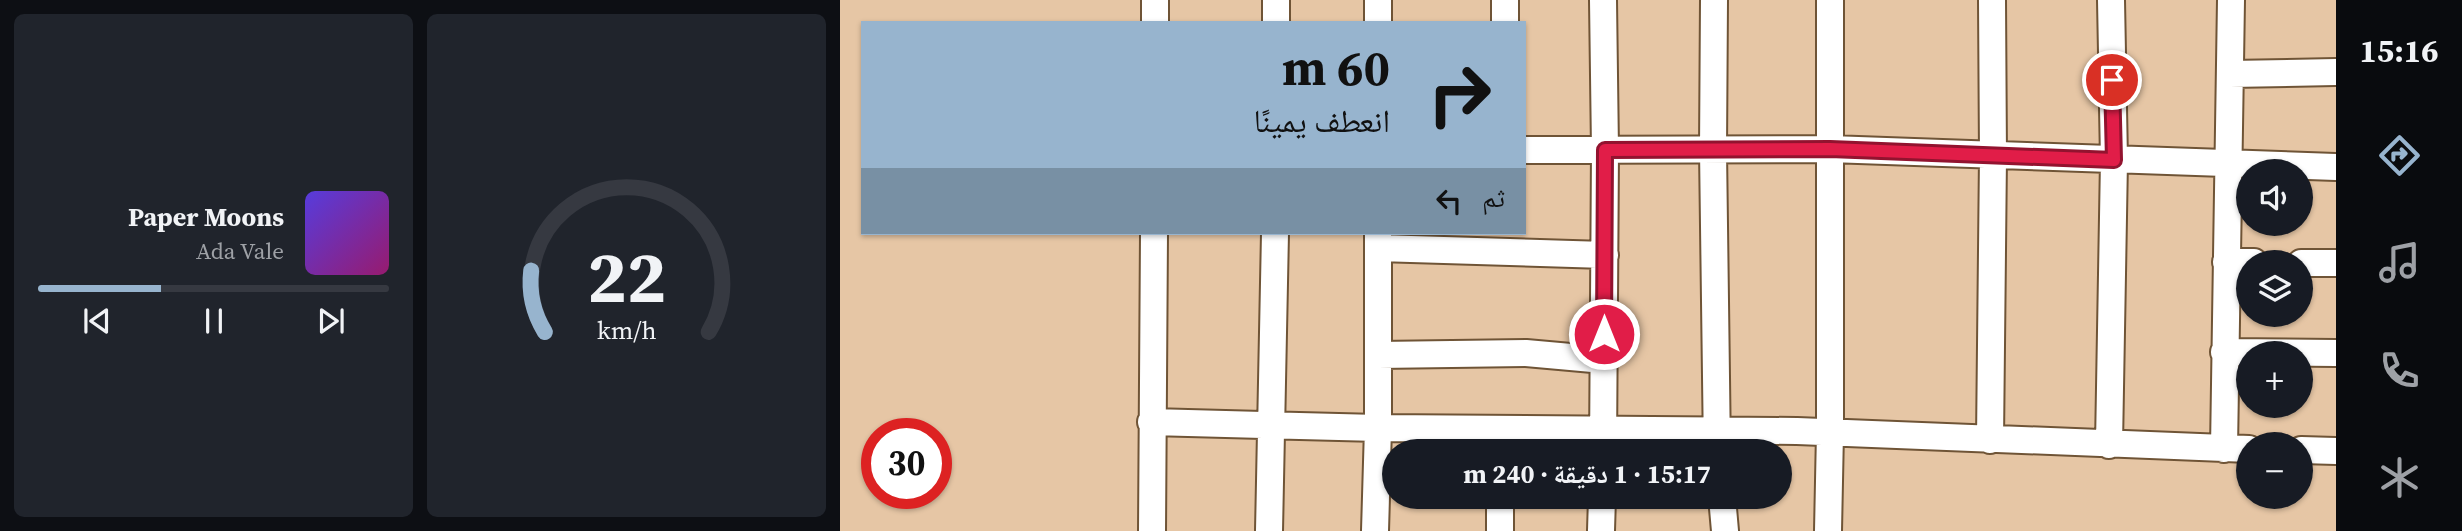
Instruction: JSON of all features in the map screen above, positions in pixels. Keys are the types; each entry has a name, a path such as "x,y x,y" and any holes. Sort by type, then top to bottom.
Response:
{"street":[{"path":"1155,0 1155,21"},
{"path":"1276,0 1276,21"},
{"path":"1378,0 1378,21"},
{"path":"1505,0 1505,21"},
{"path":"1602,0 1605,150 1604,439"},
{"path":"1714,0 1716,439"},
{"path":"1828,531 1830,0"},
{"path":"1990,440 1992,0"},
{"path":"2109,445 2114,160 2111,0"},
{"path":"2231,0 2224,352 2236,442"},
{"path":"2230,74 2336,72"},
{"path":"1526,150 1830,149 2336,167"},
{"path":"1152,531 1154,235"},
{"path":"1269,531 1275,235"},
{"path":"1375,531 1378,241 1605,255"},
{"path":"2226,262 2236,262"},
{"path":"2313,263 2336,263"},
{"path":"2224,352 2336,353"},
{"path":"1378,355 1526,353 1604,360"},
{"path":"1151,422 1378,428 1490,439"},
{"path":"1741,439 1830,432 2236,449"},
{"path":"2313,450 2336,451"},
{"path":"1500,509 1500,531"},
{"path":"1601,531 1602,509"},
{"path":"1723,509 1725,531"}],"route":[{"path":"1604,334 1605,150 1830,149 2114,160 2112,80"}]}
